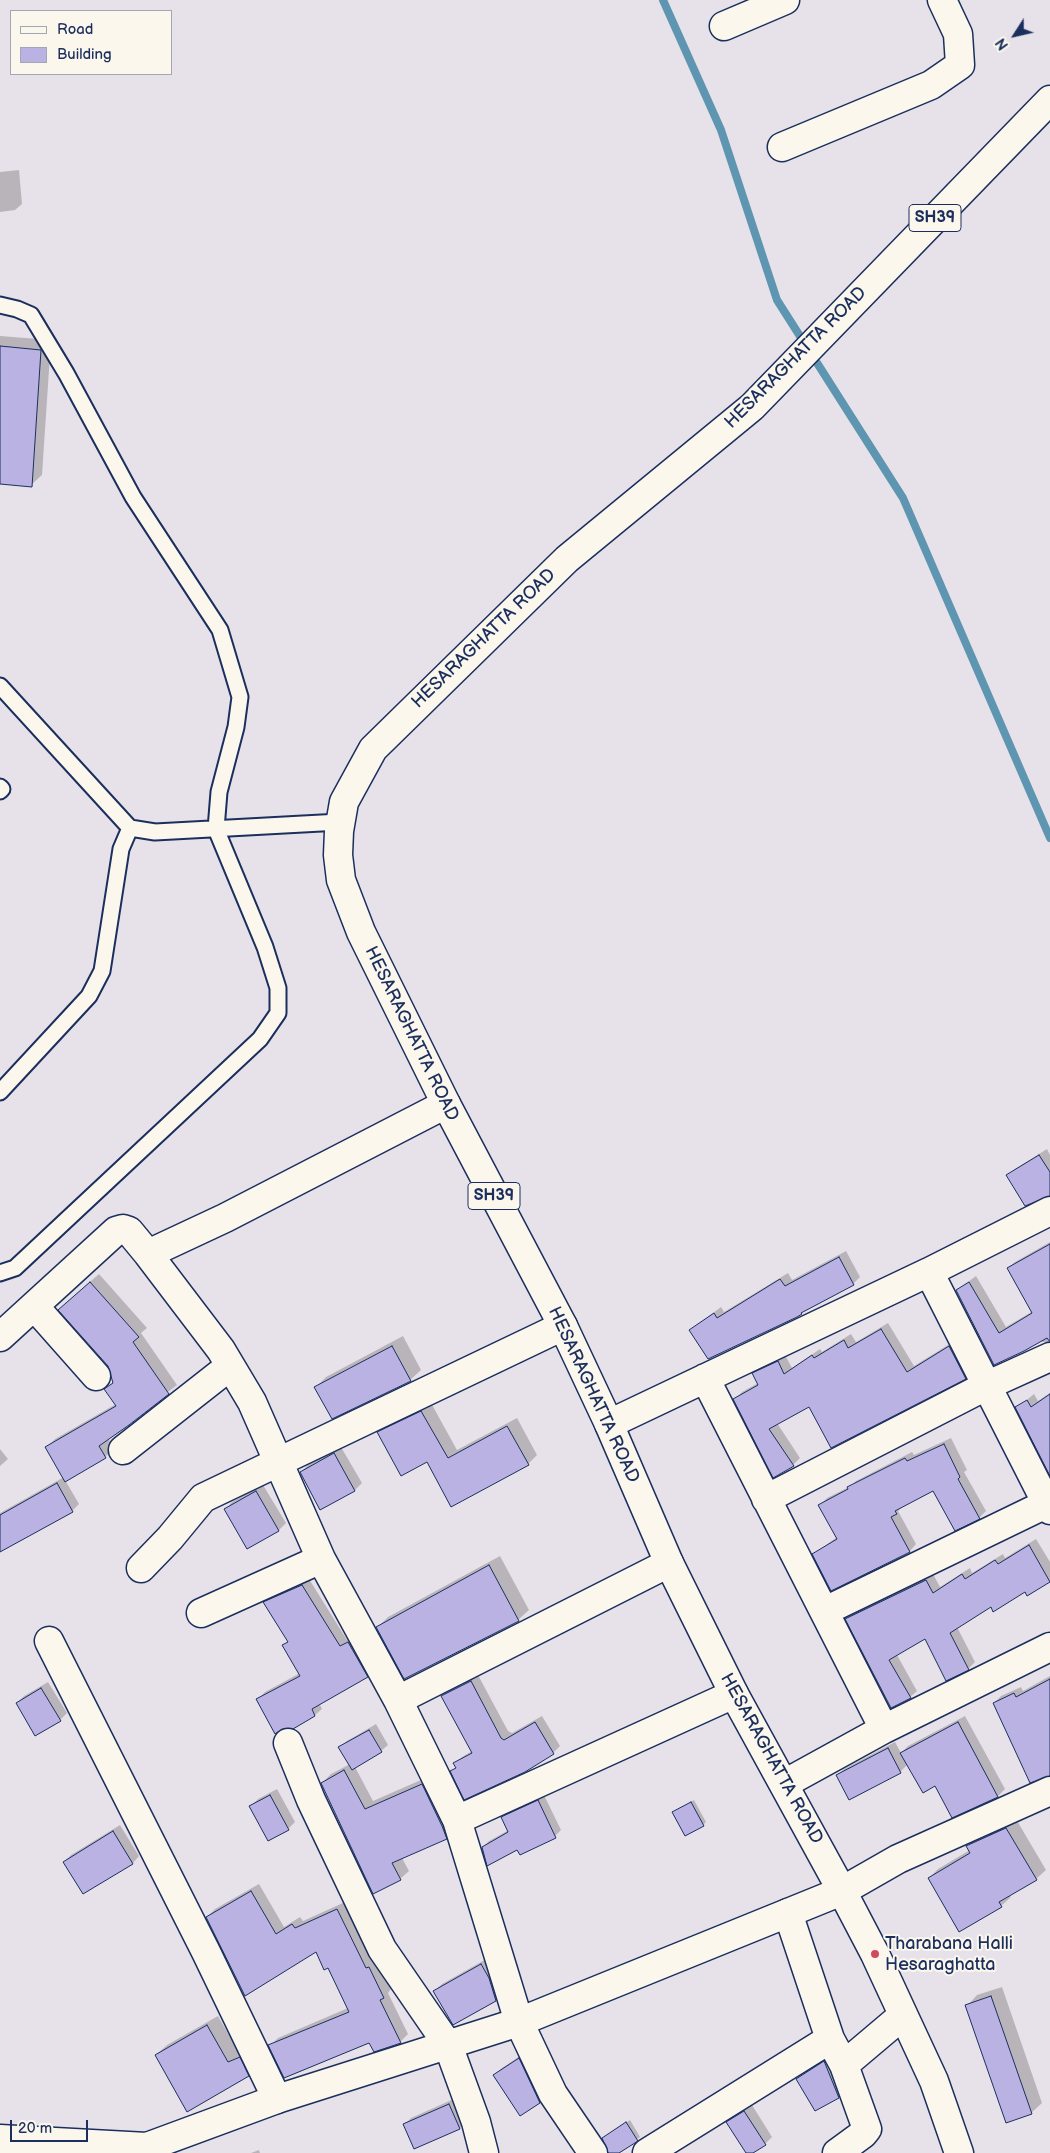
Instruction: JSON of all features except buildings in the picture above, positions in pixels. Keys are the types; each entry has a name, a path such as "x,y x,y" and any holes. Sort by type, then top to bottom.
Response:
{"street":[{"path":"724,26 784,0"},
{"path":"782,146 931,85 960,65 958,34 942,0"},
{"name":"HESARAGHATTA ROAD","path":"959,2153 934,2081 902,2016 875,1954 842,1890 734,1694 668,1563 609,1424 562,1326 446,1104 361,932 341,880 338,856 340,822 344,802 373,748 567,559 752,407 1050,100"},
{"path":"148,1254 225,1218 446,1104"},
{"path":"609,1424 929,1272 1050,1211"},
{"path":"0,1337 116,1231 123,1229 129,1231 148,1254 221,1350 252,1402 280,1462 320,1559 398,1700 457,1820 520,2022 553,2094 593,2153"},
{"path":"825,1611 1049,1505 986,1386 929,1272"},
{"path":"34,1306 96,1376"},
{"path":"141,1568 170,1538 203,1498 562,1326"},
{"path":"766,1499 986,1386 1050,1357"},
{"path":"123,1450 230,1366"},
{"path":"705,1378 884,1728"},
{"path":"201,1613 320,1559"},
{"path":"398,1700 668,1563"},
{"path":"48,1640 206,1952 277,2099"},
{"path":"784,1784 884,1728 1050,1647"},
{"path":"457,1820 734,1694"},
{"path":"288,1743 311,1800 382,1949 448,2045 476,2122 484,2153"},
{"path":"10,2144 148,2150 277,2099 520,2022 842,1890 898,1859 1050,1791"},
{"path":"788,1912 830,2039 844,2065 867,2128 864,2134 837,2153"},
{"path":"844,2065 902,2016"},
{"path":"647,2153 830,2039"}],"lane":[{"path":"0,305 31,315 66,372 133,497 220,630 240,697 236,727 218,792 216,829 265,947 278,988 278,1013 260,1039 15,1268 0,1273"},
{"path":"0,686 130,828 155,832 340,822"},
{"path":"0,1092 89,996 102,971 121,849 130,828"}],"waterway":[{"path":"663,0 721,130 777,300 903,498 1050,838"}],"place":[{"name":"Tharabana Halli Hesaraghatta","path":"875,1954"}]}
